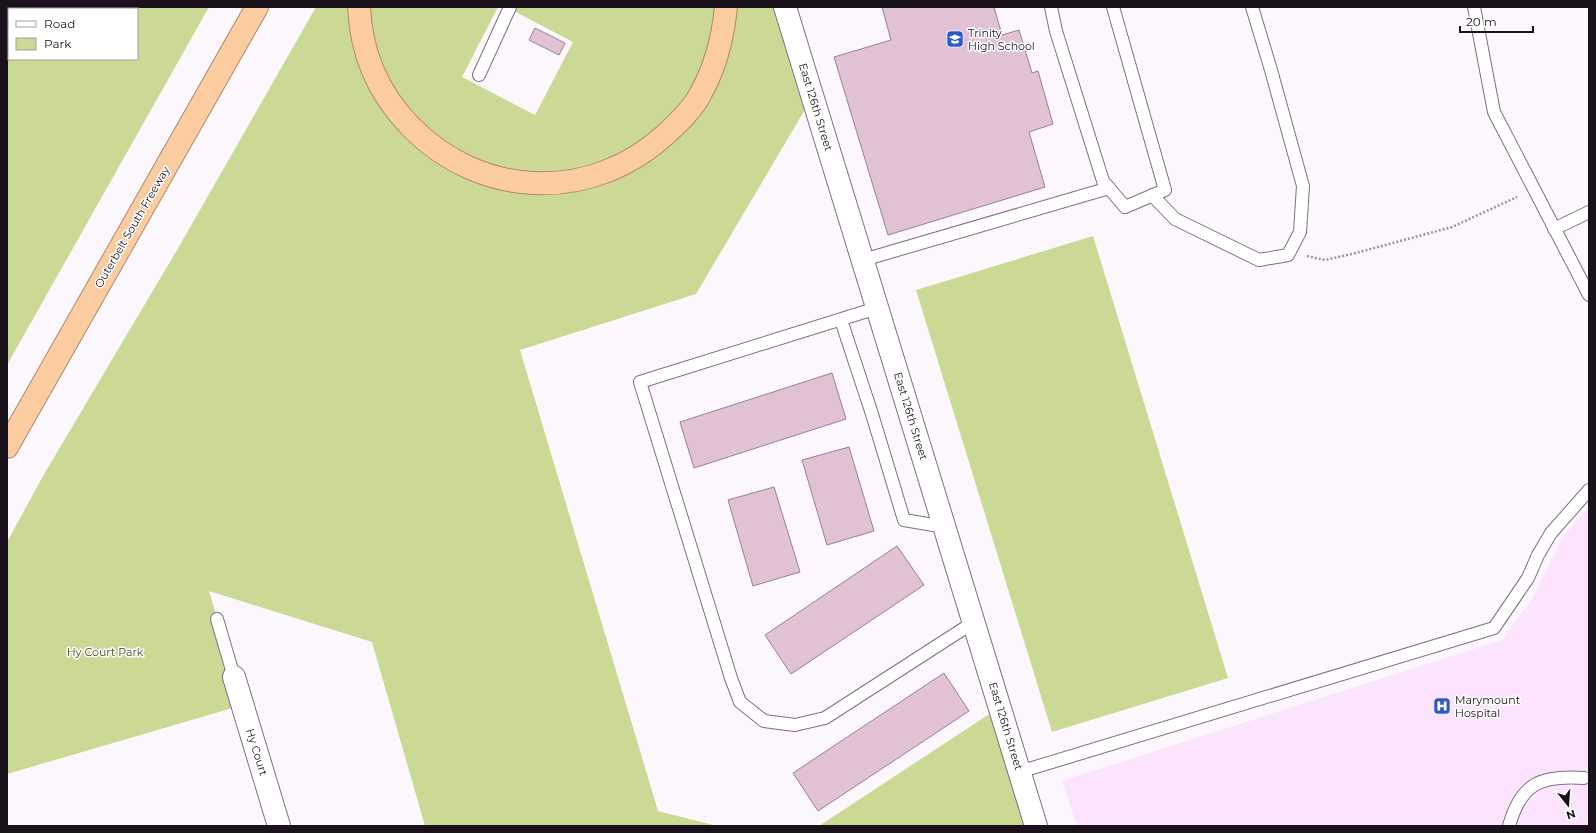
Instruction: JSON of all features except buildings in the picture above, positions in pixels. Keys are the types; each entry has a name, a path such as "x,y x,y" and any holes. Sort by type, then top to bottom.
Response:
{"highway":[{"name":"Outerbelt South Freeway","path":"7,447 257,7"},
{"path":"359,7 360,27 365,49 379,86 398,113 421,137 450,159 475,171 502,179 534,184 566,183 598,176 631,161 658,142 680,121 701,94 716,62 724,31 726,7"}],"street":[{"name":"East 126th Street","path":"785,7 1036,826"},
{"name":"Hy Court","path":"234,677 279,826"}],"lane":[{"path":"479,75 510,7"},
{"path":"1051,7 1056,31 1103,181 1125,206 1165,190 1113,7"},
{"path":"1152,195 1175,219 1259,260 1288,255 1300,232 1303,186 1272,70 1252,7"},
{"path":"1474,7 1494,112 1589,295"},
{"path":"862,260 1109,188"},
{"path":"1554,229 1589,212"},
{"path":"877,308 640,382 731,678 740,702 764,721 796,725 825,718 974,622"},
{"path":"841,320 872,414 904,520 945,527"},
{"path":"1020,772 1494,628 1528,578 1538,555 1551,533 1589,490"},
{"path":"217,619 234,677"},
{"path":"1509,826 1514,809 1524,792 1545,779 1565,777 1584,778"}],"path":[{"path":"1289,252 1324,260 1356,253 1452,227 1534,190"}],"shaded area":[{"name":"Marymount Hospital","path":"1589,506 1589,826 1077,826 1062,781 1502,640 1532,599 1562,538"}],"green space":[{"path":"7,7 209,7 7,365"},
{"name":"Hy Court Park","path":"316,7 498,7 462,77 535,115 573,42 506,7 785,7 813,96 696,294 520,350 658,811 717,826 425,826 372,642 209,591 243,705 7,774 7,542 43,476 177,250"},
{"path":"1093,236 1228,678 1052,732 916,290"},
{"path":"1000,707 1032,826 819,826"}],"place":[{"name":"Trinity High School","path":"955,39"},
{"name":"Marymount Hospital","path":"1442,706"}]}
